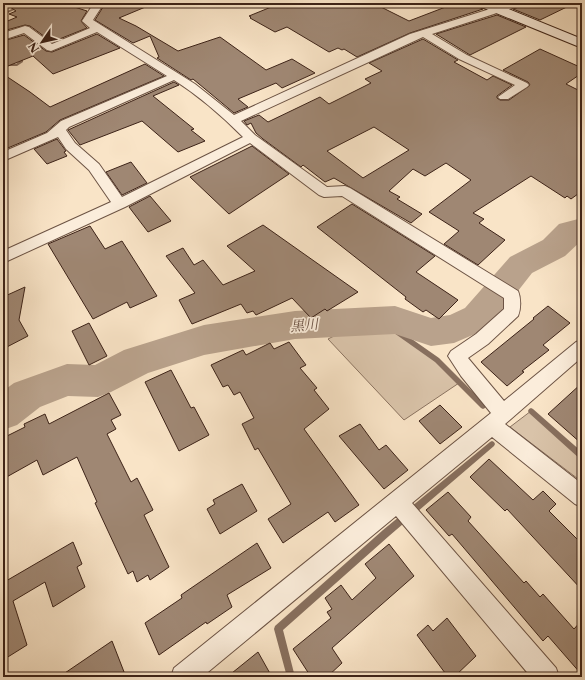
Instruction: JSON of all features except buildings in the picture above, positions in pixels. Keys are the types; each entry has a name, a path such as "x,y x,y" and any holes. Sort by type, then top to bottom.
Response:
{"street":[{"path":"99,3 87,21 191,86 233,120 251,138 324,192 345,191 512,296 512,312 482,339 457,356 497,419 582,497"},
{"path":"483,3 582,44"},
{"path":"233,120 414,36 519,3"},
{"path":"5,36 25,29 51,48 98,28"},
{"path":"424,33 463,57 523,85 504,97"},
{"path":"3,157 51,136 65,124 175,76"},
{"path":"59,129 70,146 97,171 120,204"},
{"path":"3,257 120,204 251,138"},
{"path":"183,677 580,352"},
{"path":"397,502 547,677"}],"shaded area":[{"path":"348,329 396,331 437,360 459,383 404,420 328,339"},
{"path":"531,411 582,457 582,482 510,427"}],"waterway":[{"path":"3,14 28,3"},
{"path":"3,45 22,61 17,65 3,65"},
{"name":"黒川","path":"3,413 27,395 67,380 98,381 137,361 204,340 295,325 395,320 431,332 454,329 477,318 521,265 554,248 570,232 582,229"},
{"path":"395,320 396,331 437,360 483,406"},
{"path":"531,411 582,457"},
{"path":"291,677 278,629 386,533 492,444"}]}
